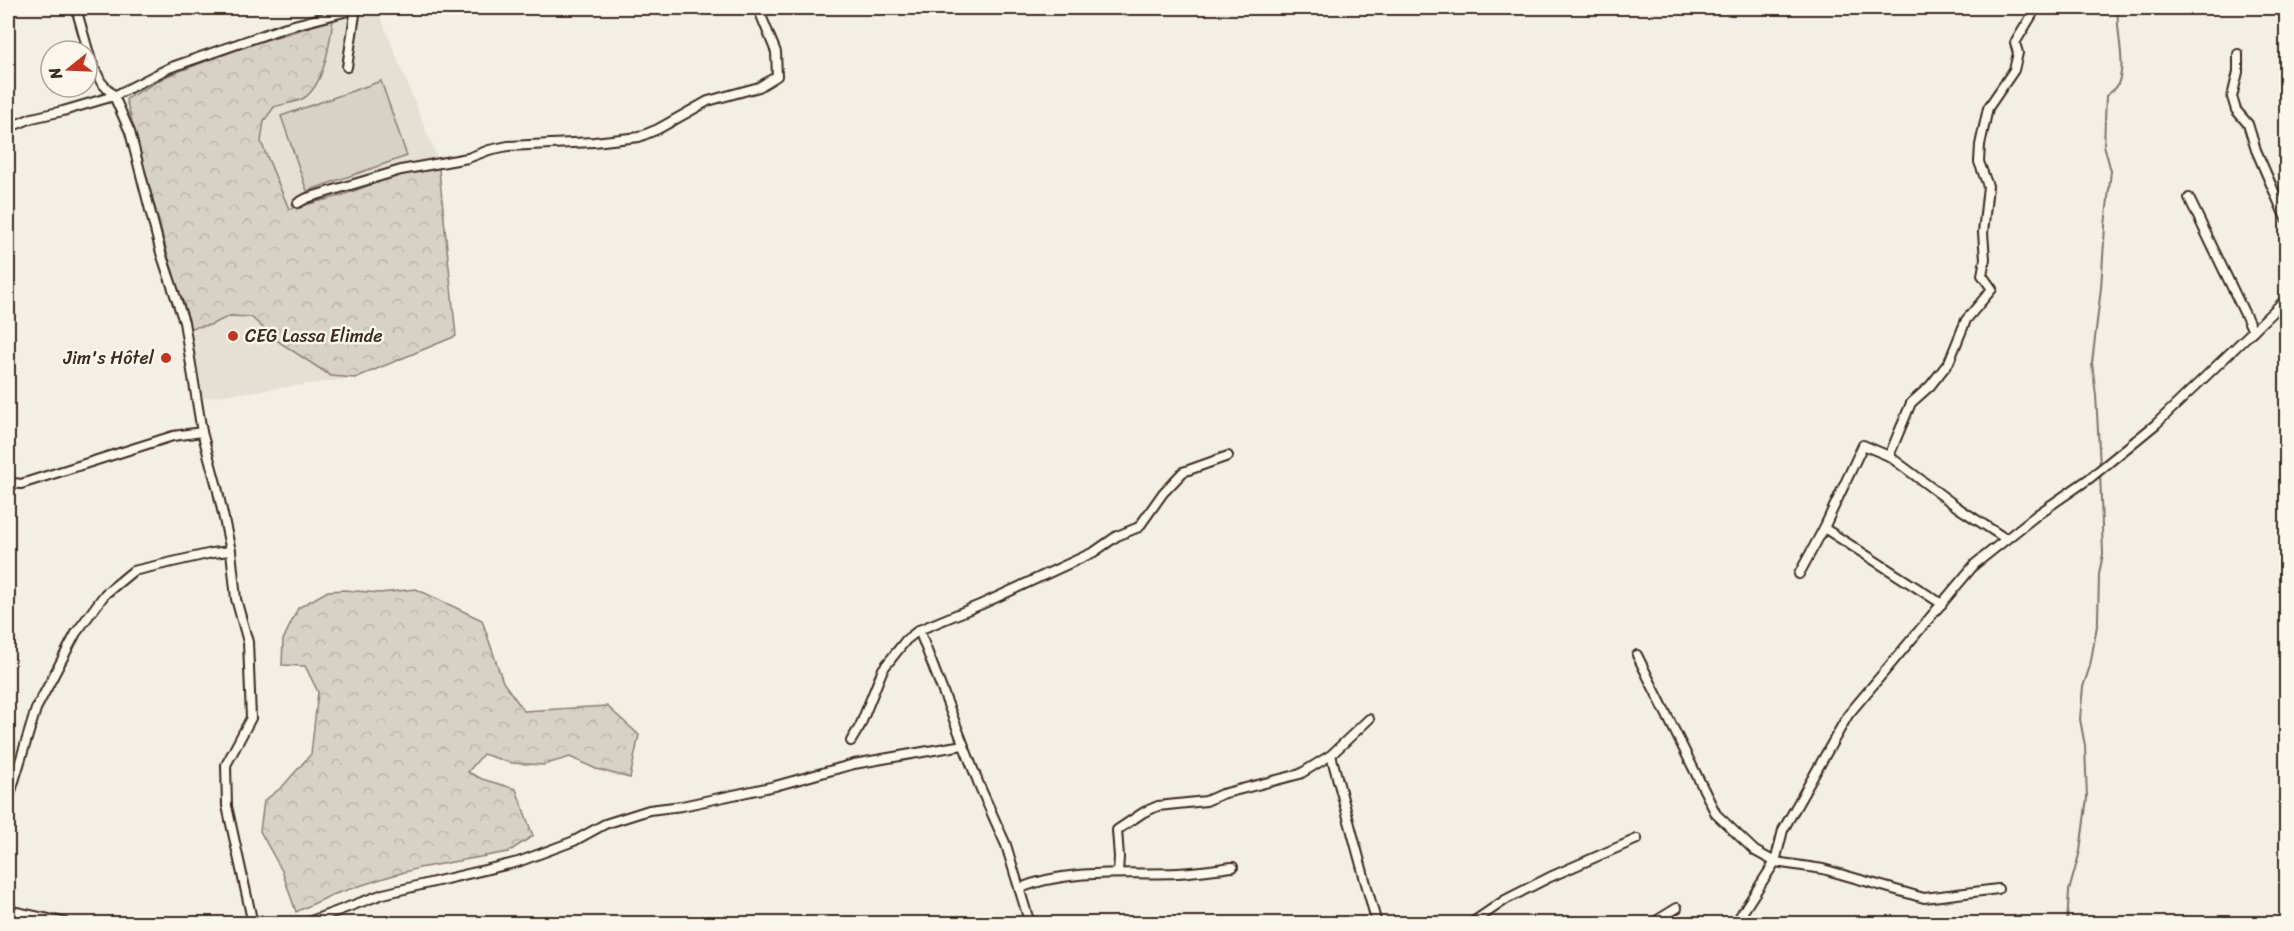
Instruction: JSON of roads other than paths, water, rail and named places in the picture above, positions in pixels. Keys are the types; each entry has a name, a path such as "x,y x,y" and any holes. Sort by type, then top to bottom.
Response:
{"main road":[{"path":"8,912 63,924"}],"street":[{"path":"76,8 91,61 101,82 114,96 130,132 161,253 184,322 202,432 231,551 236,599 248,642 251,717 226,765 227,806 253,924"},
{"path":"8,128 32,118 114,96 169,68 286,27 356,8 347,67"},
{"path":"298,203 401,170 468,158 508,146 594,142 639,137 708,101 759,87 777,76 777,52 758,8"},
{"path":"1888,456 1911,403 1930,386 1949,362 1966,320 1992,289 1982,275 1985,259 1983,232 1988,186 1979,162 1980,146 1988,108 2014,70 2018,53 2015,43 2032,15"},
{"path":"2238,54 2238,72 2232,97 2236,110 2248,124 2256,150 2286,219"},
{"path":"2189,198 2253,331"},
{"path":"1735,924 1775,862 1783,830 1848,715 1975,564 2038,514 2090,478 2156,424 2286,299"},
{"path":"2280,306 2286,314"},
{"path":"14,483 21,484 173,436 202,432"},
{"path":"1799,574 1824,528 1863,445 1888,456 1960,509 2006,539"},
{"path":"851,741 860,726 883,669 906,640 919,630 982,604 1094,552 1117,536 1139,527 1163,492 1183,472 1228,456"},
{"path":"1824,528 1942,604"},
{"path":"8,801 36,709 76,633 105,594 133,571 212,553 231,551"},
{"path":"919,630 963,745 1006,845 1030,924"},
{"path":"1637,655 1716,814 1755,851 1775,862 1822,869 1924,898 1998,889"},
{"path":"1118,873 1117,830 1144,812 1171,804 1206,801 1250,786 1300,774 1331,755 1369,719"},
{"path":"279,924 308,922 383,894 518,862 574,841 604,824 649,810 682,806 776,786 854,764 963,745"},
{"path":"1331,755 1377,924"},
{"path":"1470,924 1505,900 1532,886 1636,839"},
{"path":"1020,888 1055,878 1118,873 1179,873 1233,867"},
{"path":"1651,924 1677,908"}],"waterway":[{"path":"2100,467 2092,363 2111,171 2104,145 2106,96 2117,86 2121,68 2118,8"},
{"path":"2067,924 2069,891 2080,851 2087,798 2085,746 2080,719 2083,687 2090,666 2098,620 2099,574 2103,554 2100,472"}],"place":[{"name":"CEG Lassa Elimde","path":"233,336"},
{"name":"Jim's Hôtel","path":"166,358"}]}
